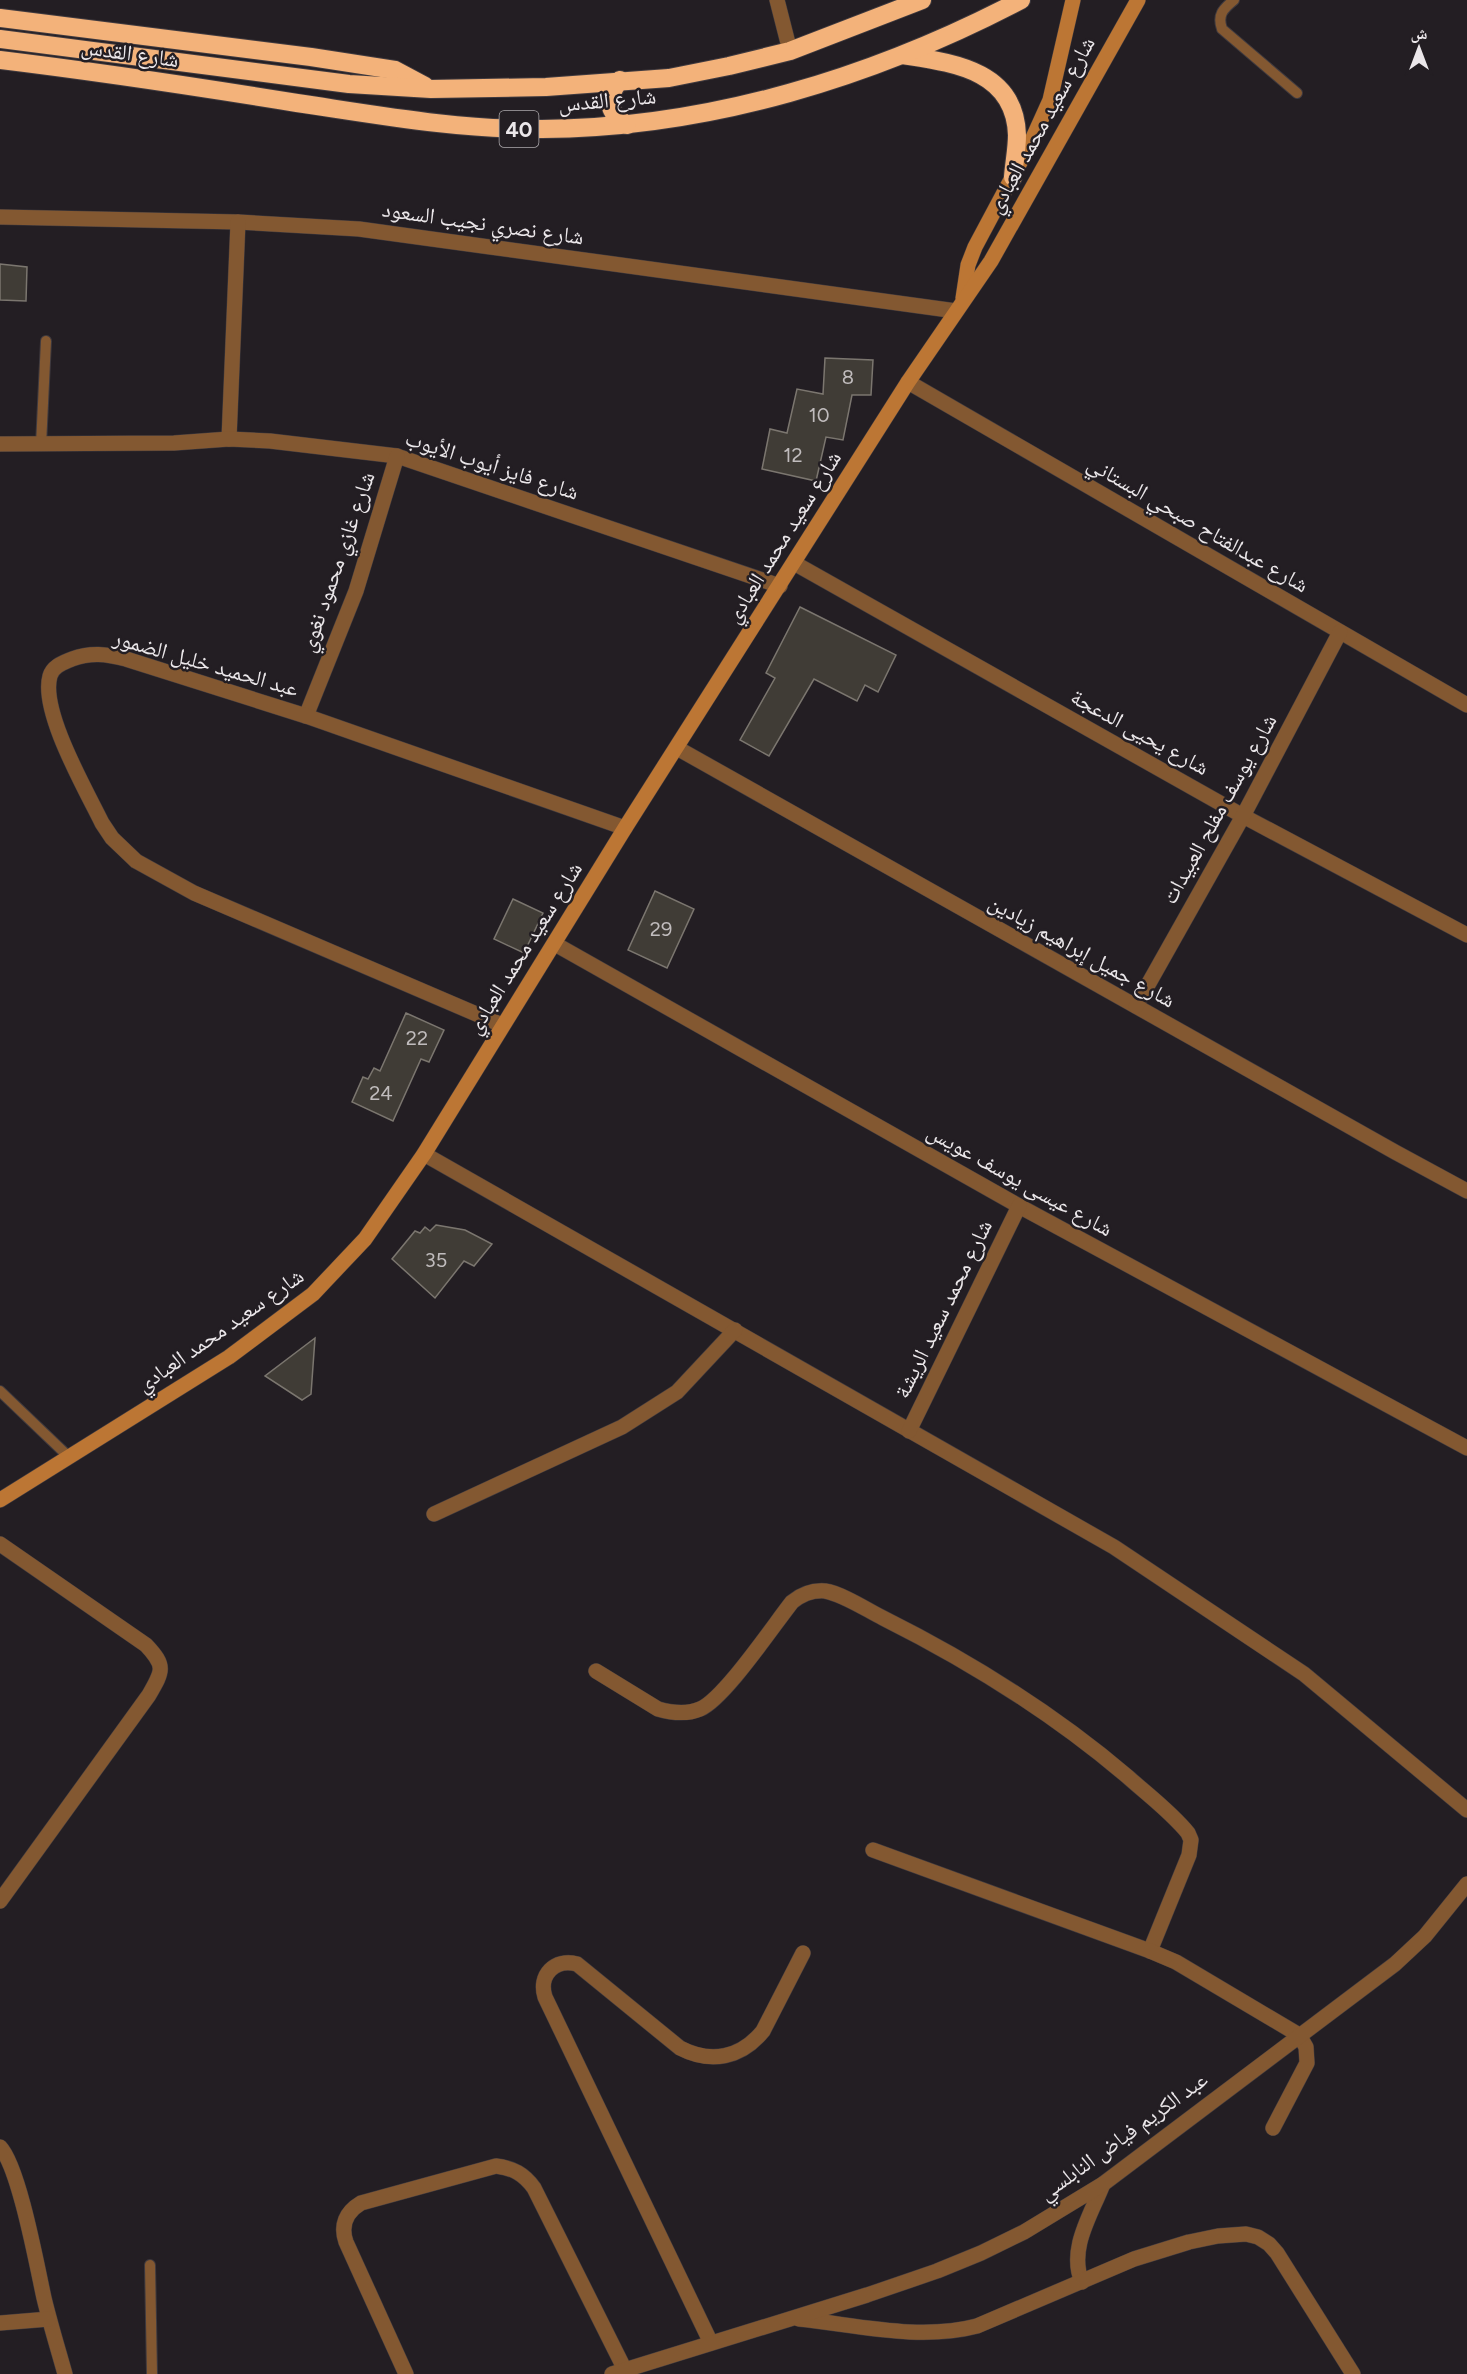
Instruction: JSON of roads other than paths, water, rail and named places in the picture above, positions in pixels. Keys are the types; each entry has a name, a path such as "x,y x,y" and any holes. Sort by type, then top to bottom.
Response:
{"highway":[{"name":"شارع القدس","path":"0,39 349,84 432,90 546,87 669,78 729,66 790,51 922,0"},
{"name":"شارع القدس","path":"0,60 452,124 543,129 627,125 737,107 809,87 902,55 958,31 1020,0"},
{"path":"0,18 233,46 395,70 432,90"},
{"path":"902,55 966,67 991,81 1000,90 1016,125 1017,137 1012,177"},
{"path":"620,80 611,91 609,105 615,117 627,125"}],"street":[{"path":"777,0 790,51"},
{"name":"شارع سعيد محمد العبادي","path":"960,306 968,265 975,247 1050,100 1073,0"},
{"name":"شارع سعيد محمد العبادي","path":"0,1500 229,1357 313,1294 365,1239 424,1154 625,828 908,382 991,261 1138,0"},
{"name":"شارع نصري نجيب السعود","path":"0,216 238,222 359,229 960,306"},
{"path":"230,439 238,222"},
{"name":"شارع عبدالفتاح صبحي البستاني","path":"908,382 1467,705"},
{"name":"شارع فايز أيوب الأيوب","path":"0,444 174,443 230,439 270,441 397,456 780,586"},
{"name":"شارع غازي محمود نغوي","path":"306,716 356,591 397,456"},
{"name":"شارع يحيى الدعجة","path":"794,562 1243,816 1467,935"},
{"name":"شارع يوسف مفلح العبيدات","path":"1136,1006 1243,816 1340,632"},
{"name":"عبد الحميد خليل الضمور","path":"502,1025 194,893 136,861 112,838 102,823 60,732 50,700 51,675 55,667 86,653 107,654 306,716 625,828"},
{"name":"شارع جميل إبراهيم زيادين","path":"677,748 1467,1191"},
{"name":"شارع عيسى يوسف عويس","path":"555,944 1019,1206 1467,1448"},
{"path":"424,1154 1114,1547 1304,1674 1467,1810"},
{"name":"شارع محمد سعيد الريشة","path":"909,1431 1019,1206"},
{"path":"434,1514 622,1427 677,1392 735,1330"},
{"path":"0,1544 146,1645 157,1657 161,1668 159,1678 149,1695 0,1901"},
{"path":"596,1671 658,1709 669,1712 691,1712 719,1695 792,1602 806,1593 823,1591 831,1593 895,1624 956,1657 1045,1713 1121,1771 1188,1833 1191,1840 1189,1855 1150,1951"},
{"path":"873,1850 1176,1962 1299,2035 1306,2047 1307,2063 1273,2128"},
{"name":"عبد الكريم فياض النابلسي","path":"618,2372 937,2271 981,2253 1059,2212 1103,2184 1395,1964 1425,1936 1467,1884"},
{"path":"711,2343 545,1997 543,1983 555,1965 569,1962 577,1964 680,2048 698,2055 716,2058 739,2052 748,2047 763,2031 803,1953"},
{"path":"0,2147 9,2161 19,2192 49,2319 65,2374"},
{"path":"406,2374 346,2242 344,2222 354,2207 362,2203 496,2166 522,2174 534,2188 618,2372"},
{"path":"1082,2282 1076,2262 1077,2252 1103,2184"},
{"path":"793,2318 913,2332 944,2333 977,2326 1134,2259 1189,2242 1246,2234 1258,2237 1277,2253 1353,2374"},
{"path":"0,2323 49,2319"}],"lane":[{"path":"1234,0 1222,10 1220,16 1222,29 1296,93"},
{"path":"41,445 46,342"},
{"path":"0,1391 69,1457"},
{"path":"150,2265 152,2374"}]}
